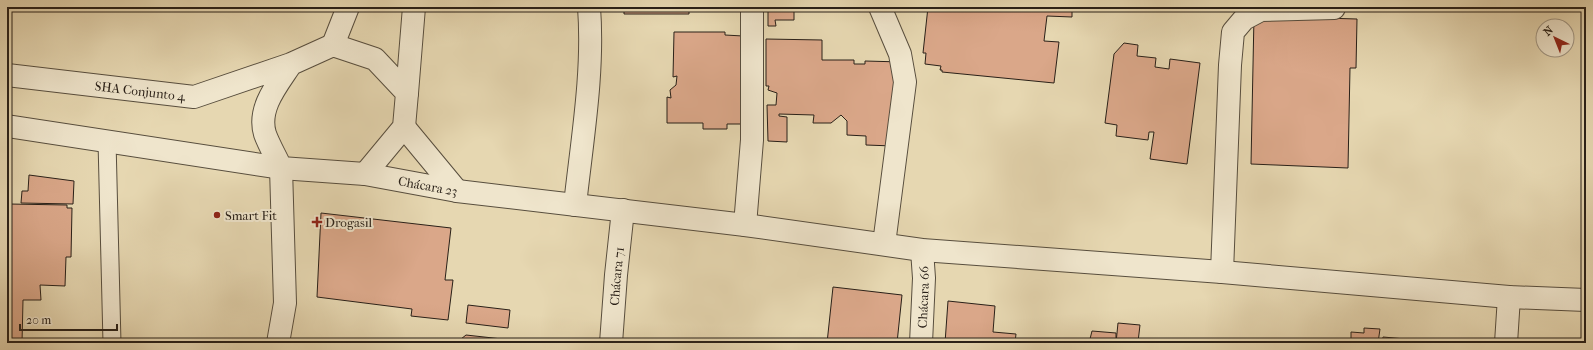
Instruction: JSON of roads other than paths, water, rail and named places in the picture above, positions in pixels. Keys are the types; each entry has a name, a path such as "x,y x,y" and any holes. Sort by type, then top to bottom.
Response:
{"street":[{"path":"333,45 348,7"},
{"path":"7,126 281,168 365,174 404,127 414,7"},
{"path":"575,205 587,89 591,28 589,7"},
{"path":"745,225 752,140 752,7"},
{"path":"880,7 900,54 906,82 884,244"},
{"path":"1222,272 1230,65 1233,32 1244,19 1261,10 1334,8"},
{"path":"278,343 285,303 281,168 265,133 263,116 267,102 291,64 333,45 375,59 407,93"},
{"name":"SHA Conjunto 4","path":"7,75 194,97 291,64"},
{"name":"Chácara 23","path":"404,127 456,191"},
{"name":"Chácara 23","path":"365,174 456,191"},
{"path":"456,191 745,225 922,250 1222,272 1509,297 1586,300"},
{"name":"Chácara 71","path":"611,343 623,210"},
{"name":"Chácara 66","path":"922,250 924,278 922,343"},
{"path":"1506,343 1509,297"}],"lane":[{"path":"107,141 112,343"}],"place":[{"name":"Smart Fit","path":"217,215"},
{"name":"Drogasil","path":"317,222"}]}
